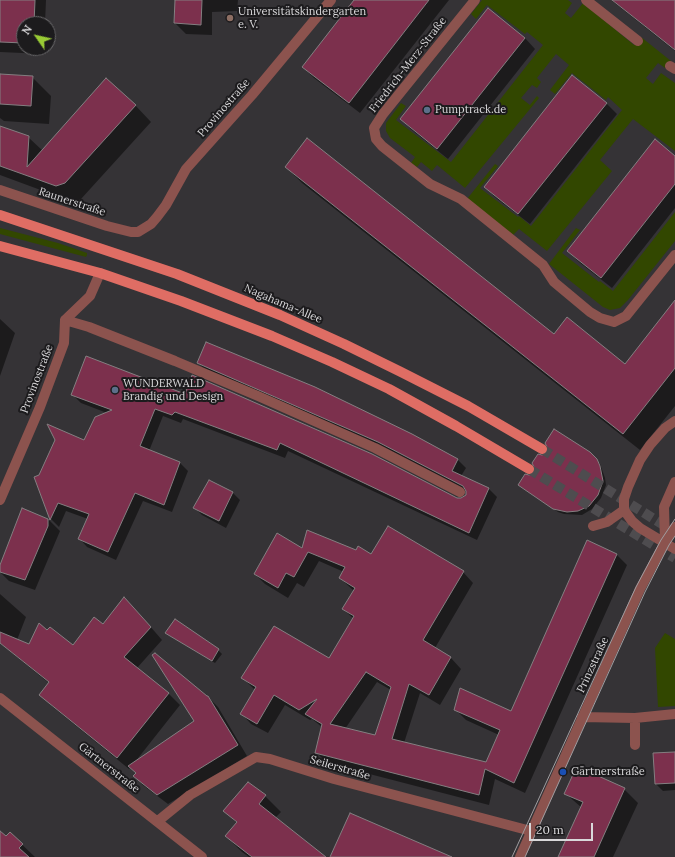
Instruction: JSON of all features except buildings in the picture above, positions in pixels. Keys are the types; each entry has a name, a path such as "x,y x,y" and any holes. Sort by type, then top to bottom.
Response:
{"main road":[{"name":"Nagahama-Allee","path":"0,215 163,269 280,315 344,344 468,406 542,449"},
{"path":"0,246 100,273 182,301 272,336 389,389 529,469"}],"street":[{"name":"Provinostraße","path":"138,232 151,224 157,217 166,205 186,169 252,95 331,0"},
{"name":"Friedrich-Merz-Straße","path":"475,0 383,114 374,128 376,138 382,146 430,184 461,199 543,265 554,282 590,312 600,318 614,322 626,316 675,255"},
{"path":"586,0 638,40"},
{"name":"Raunerstraße","path":"0,190 107,226 131,232 138,232"},
{"path":"100,273 90,296 66,320 89,327 168,358 258,396 375,448 460,492"},
{"name":"Provinostraße","path":"0,500 40,407 64,343 66,320"},
{"path":"675,421 650,445 640,460 624,499 624,510 632,521 640,528 675,549"},
{"name":"Prinzstraße","path":"520,857 640,590 665,542 664,507 675,482"},
{"path":"593,526 606,522 624,510"},
{"path":"665,542 675,527"},
{"name":"Gärtnerstraße","path":"0,698 202,857"},
{"path":"582,717 635,718 675,714"},
{"path":"635,718 635,745"},
{"name":"Seilerstraße","path":"158,821 190,795 256,757 270,759 334,779 531,831"}],"green space":[{"path":"482,0 568,0 572,3 565,13 571,18 583,3 634,45 641,37 671,61 665,68 658,63 646,78 653,84 661,73 675,83 675,151 633,119 600,160 612,171 547,251 519,229 513,235 467,199 495,164 498,166 480,188 531,226 622,110 608,97 606,100 572,73 555,94 550,90 569,65 556,54 537,78 541,82 537,88 532,85 521,98 530,105 537,96 539,98 465,188 437,165 432,171 421,162 417,167 411,163 415,157 390,138 386,131 386,123 401,103 406,106 396,120 451,162 543,45 527,32 525,34 487,5 476,19 471,14"},
{"path":"675,212 675,241 620,308 610,310 603,307 549,264 576,228 580,230 562,253 613,291"},
{"path":"0,228 58,243 87,253 87,255 86,257 0,234"},
{"path":"665,633 675,639 675,706 658,707 655,648"}],"tunnel":[{"path":"542,449 670,529"},
{"path":"529,469 675,558"}],"tram line":[{"path":"512,857 636,587 661,540 675,519"},
{"path":"525,857 645,592 675,536"}],"place":[{"name":"Universitätskindergarten e. V.","path":"230,18"},
{"name":"Pumptrack.de","path":"427,110"},
{"name":"WUNDERWALD Brandig und Design","path":"115,390"},
{"name":"Gärtnerstraße","path":"563,772"}]}
